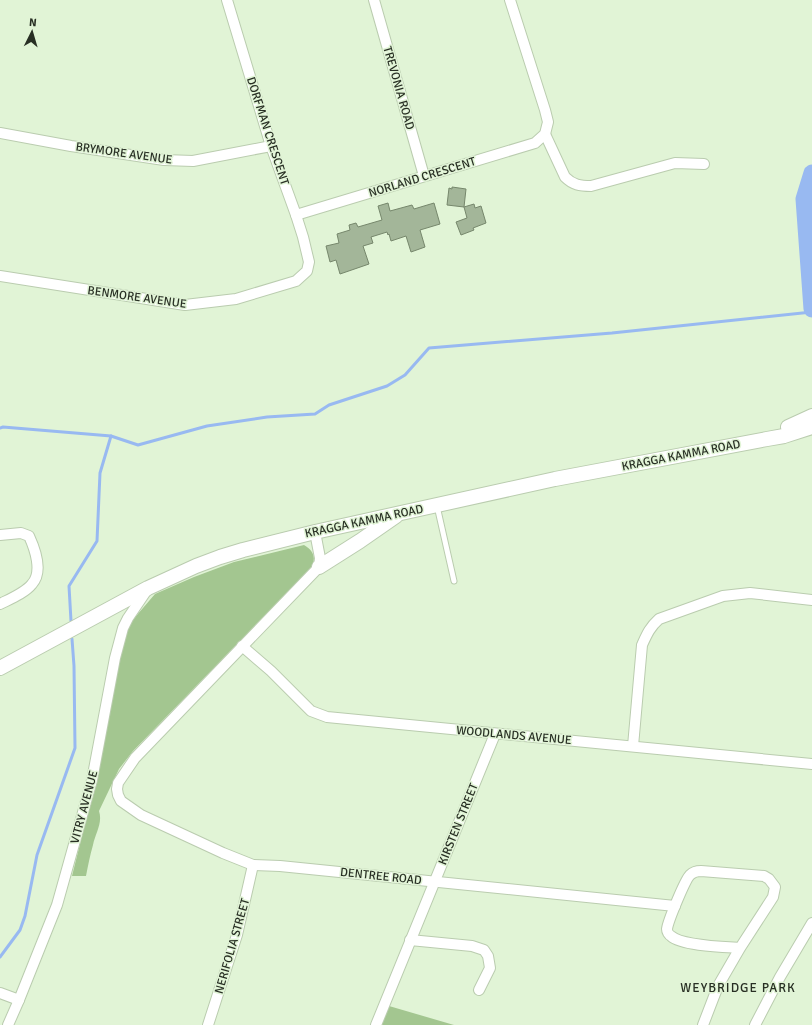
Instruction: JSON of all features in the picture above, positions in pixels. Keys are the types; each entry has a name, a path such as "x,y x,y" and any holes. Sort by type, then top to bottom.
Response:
{"main road":[{"name":"KRAGGA KAMMA ROAD","path":"750,442 812,416"},
{"name":"KRAGGA KAMMA ROAD","path":"0,668 148,588 220,557 243,550 315,532 555,479 784,436 812,427"},
{"path":"319,566 360,541 401,513"}],"street":[{"name":"DORFMAN CRESCENT","path":"227,0 271,146 296,215 309,262"},
{"name":"TREVONIA ROAD","path":"374,0 424,176"},
{"path":"510,0 545,110 548,122 545,134 565,178 571,183 579,186 591,186 675,163 704,164"},
{"name":"BRYMORE AVENUE","path":"0,133 71,146 164,160 193,160 271,146"},
{"name":"NORLAND CRESCENT","path":"296,215 528,146 540,140 545,134"},
{"name":"BENMORE AVENUE","path":"0,276 185,305 236,299 296,281 307,271 309,262"},
{"path":"242,646 319,566 320,558 315,532"},
{"path":"0,535 21,533 29,536 35,550 37,573 32,585 0,604"},
{"name":"VITRY AVENUE","path":"8,1025 57,905 90,787 115,658 123,628 148,588"},
{"path":"633,746 642,645 647,632 659,619 723,596 750,593 812,600"},
{"name":"WOODLANDS AVENUE","path":"242,646 311,711 318,714 348,720 812,764"},
{"name":"DENTREE ROAD","path":"242,646 135,758 118,783 117,789 121,801 141,815 253,865 280,866 675,906"},
{"name":"KIRSTEN STREET","path":"376,1025 495,734"},
{"name":"NERIFOLIA STREET","path":"208,1025 237,935 253,865"},
{"path":"703,1025 716,990 740,948 774,897 775,887 769,879 764,876 701,871 694,872 687,879 675,906 667,928 668,933 675,939 688,943 740,948"},
{"path":"755,1025 780,977 812,923"},
{"path":"410,940 472,946 484,950 488,956 490,968 478,990"},
{"path":"0,993 19,1000"}],"lane":[{"path":"437,505 454,581"}],"green space":[{"path":"304,545 313,553 314,560 312,567 133,751 119,769 99,811 100,820 86,876 72,876 100,764 124,636 131,622 155,594 234,562"},
{"path":"389,1006 454,1025 382,1025"}],"building":[{"path":"452,187 466,189 464,207 447,205 449,188 452,189"},
{"path":"388,203 390,211 412,205 414,209 434,203 440,224 420,230 425,247 411,252 406,236 391,241 387,232 371,237 373,243 363,246 369,264 340,274 336,260 330,262 326,246 339,243 337,234 350,230 349,225 356,223 358,227 382,220 378,206"},
{"path":"474,204 475,208 481,206 486,223 461,235 456,222 467,218 464,207"}],"waterway":[{"path":"812,173 804,199 812,309"},
{"path":"0,428 3,427 111,436 138,445 207,426 267,417 315,414 329,405 387,386 405,375 429,348 612,333 812,312"},
{"path":"71,621 69,586 97,541 100,473 111,436"},
{"path":"0,957 20,930 25,916 37,855 75,748 74,666 72,639"}],"district":[{"name":"WEYBRIDGE PARK","path":"738,987"}]}
